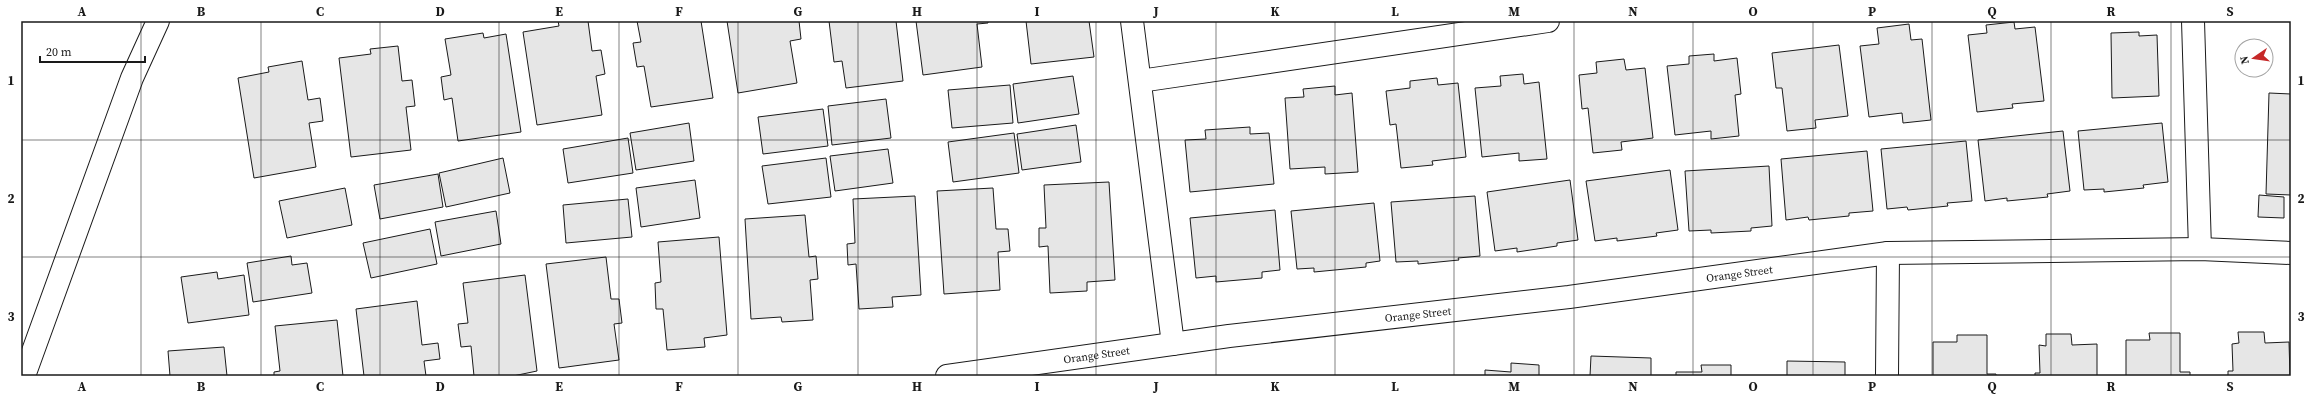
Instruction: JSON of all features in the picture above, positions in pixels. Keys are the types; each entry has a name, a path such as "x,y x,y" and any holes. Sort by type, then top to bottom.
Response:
{"street":[{"path":"24,376 132,78 158,21"},
{"path":"1132,21 1173,344"},
{"path":"1140,81 1548,21"},
{"path":"2193,21 2200,249"},
{"name":"Orange Street","path":"947,376 1173,344 1569,297 1888,253 2200,249 2291,252"},
{"path":"1887,376 1888,253"}],"building":[{"path":"558,21 588,21 592,51 601,50 605,74 596,76 602,115 537,125 523,32 559,26"},
{"path":"637,21 701,21 713,98 651,107 644,66 637,67 633,43 641,42"},
{"path":"727,21 799,21 801,39 790,41 797,83 738,93"},
{"path":"829,21 896,21 903,81 846,88 842,61 834,62"},
{"path":"916,21 988,21 988,23 977,24 982,67 923,75"},
{"path":"1026,21 1089,21 1094,57 1031,64"},
{"path":"2014,22 2015,29 2035,27 2044,101 2012,104 2013,108 1977,112 1968,35 1987,33 1986,25"},
{"path":"1909,24 1911,40 1922,39 1931,120 1903,123 1902,113 1869,117 1860,46 1879,44 1877,28"},
{"path":"2139,32 2139,36 2157,35 2159,96 2112,98 2111,33"},
{"path":"483,33 484,38 506,34 521,132 458,141 452,98 444,100 441,77 451,75 445,39"},
{"path":"1839,45 1848,116 1815,120 1816,128 1787,131 1782,88 1776,88 1772,53"},
{"path":"398,46 402,81 412,80 415,106 406,107 411,150 351,157 339,58 371,54 370,49"},
{"path":"1714,54 1714,61 1737,58 1741,94 1735,95 1739,136 1711,139 1711,131 1675,135 1667,66 1689,64 1689,56"},
{"path":"1624,59 1626,70 1645,68 1653,138 1621,142 1622,150 1593,153 1588,108 1582,109 1579,75 1597,73 1596,62"},
{"path":"302,61 308,100 320,98 323,121 309,123 316,167 254,178 238,78 269,72 268,67"},
{"path":"1523,74 1524,84 1539,82 1547,159 1519,161 1519,153 1482,157 1475,88 1501,86 1500,76"},
{"path":"1073,76 1079,114 1018,123 1013,84"},
{"path":"1437,78 1438,85 1458,83 1466,157 1432,161 1433,165 1401,168 1396,124 1390,125 1386,91 1410,88 1410,81"},
{"path":"1010,85 1013,123 952,128 948,90"},
{"path":"1335,86 1335,95 1352,93 1358,172 1325,174 1325,167 1290,169 1285,98 1304,97 1303,89"},
{"path":"2269,93 2291,94 2291,195 2266,194"},
{"path":"886,99 891,138 832,145 828,106"},
{"path":"823,109 828,146 763,154 758,117"},
{"path":"689,123 694,161 636,170 630,133"},
{"path":"2162,123 2168,182 2143,185 2144,188 2104,192 2104,189 2084,190 2078,131"},
{"path":"1076,125 1081,162 1022,170 1017,134"},
{"path":"1250,127 1250,134 1269,133 1274,184 1190,192 1185,140 1206,139 1205,130"},
{"path":"2063,131 2070,191 2047,194 2048,197 2007,201 2007,198 1985,201 1978,140"},
{"path":"1014,133 1019,173 953,182 948,142"},
{"path":"628,138 633,173 568,183 563,149"},
{"path":"1966,141 1972,201 1947,203 1948,206 1908,210 1907,207 1887,209 1881,149"},
{"path":"888,149 893,183 835,191 830,156"},
{"path":"1867,151 1873,211 1849,213 1849,216 1809,220 1808,217 1786,220 1781,159"},
{"path":"503,158 510,193 446,207 439,173"},
{"path":"826,158 831,197 768,204 762,166"},
{"path":"1769,166 1772,226 1751,228 1751,231 1711,233 1711,230 1689,231 1685,171"},
{"path":"1670,170 1678,230 1656,233 1657,236 1617,241 1617,238 1595,241 1586,181"},
{"path":"438,174 443,207 380,219 374,185"},
{"path":"695,180 700,218 641,227 636,188"},
{"path":"1570,180 1578,240 1557,243 1557,246 1517,252 1517,248 1495,251 1487,192"},
{"path":"1109,182 1115,280 1087,282 1087,291 1050,293 1048,246 1039,247 1039,228 1046,228 1044,185"},
{"path":"345,188 352,225 287,238 279,201"},
{"path":"993,188 996,229 1008,229 1010,251 998,252 1000,290 944,294 937,191"},
{"path":"2259,195 2284,197 2284,218 2258,217"},
{"path":"915,196 921,295 892,297 893,307 859,309 856,264 848,265 847,244 855,243 853,199"},
{"path":"1475,196 1480,256 1458,258 1459,260 1418,264 1418,261 1396,262 1391,202"},
{"path":"628,199 632,237 566,243 563,205"},
{"path":"1374,203 1380,261 1366,263 1366,267 1314,272 1314,268 1297,269 1291,211"},
{"path":"1275,210 1280,270 1262,272 1262,278 1216,282 1216,276 1196,278 1190,218"},
{"path":"496,211 501,244 441,256 435,222"},
{"path":"805,215 809,257 816,256 818,279 810,280 813,320 782,322 781,317 751,319 745,219"},
{"path":"430,229 437,264 371,278 363,243"},
{"path":"719,237 727,335 704,338 705,347 667,350 663,309 656,309 655,283 661,282 658,242"},
{"path":"291,256 292,265 307,263 312,293 253,302 247,263"},
{"path":"606,257 611,299 619,299 622,323 614,324 619,360 559,368 546,264"},
{"path":"217,272 218,279 244,275 249,315 188,323 181,277"},
{"path":"525,275 537,371 513,376 474,376 471,346 461,347 458,324 468,323 463,283"},
{"path":"417,301 422,345 438,343 440,359 424,361 426,376 364,376 356,309"},
{"path":"337,320 343,376 274,376 274,372 280,371 275,326"},
{"path":"2238,332 2264,332 2265,343 2289,342 2290,376 2228,376 2228,371 2233,371 2232,344 2239,343"},
{"path":"2149,333 2180,333 2180,372 2190,372 2190,376 2126,376 2126,340 2150,340"},
{"path":"2046,334 2071,334 2072,345 2097,344 2097,376 2035,376 2035,373 2040,373 2039,345 2046,346"},
{"path":"1957,335 1987,335 1987,374 1996,374 1996,376 1933,376 1933,342 1957,342"},
{"path":"224,347 227,376 170,376 168,351"},
{"path":"1591,356 1651,358 1651,376 1590,376"},
{"path":"1787,361 1845,362 1845,376 1787,376"},
{"path":"1511,363 1539,365 1539,376 1485,376 1485,370 1511,372"},
{"path":"1701,365 1731,365 1731,376 1676,376 1676,372 1702,372"}]}
